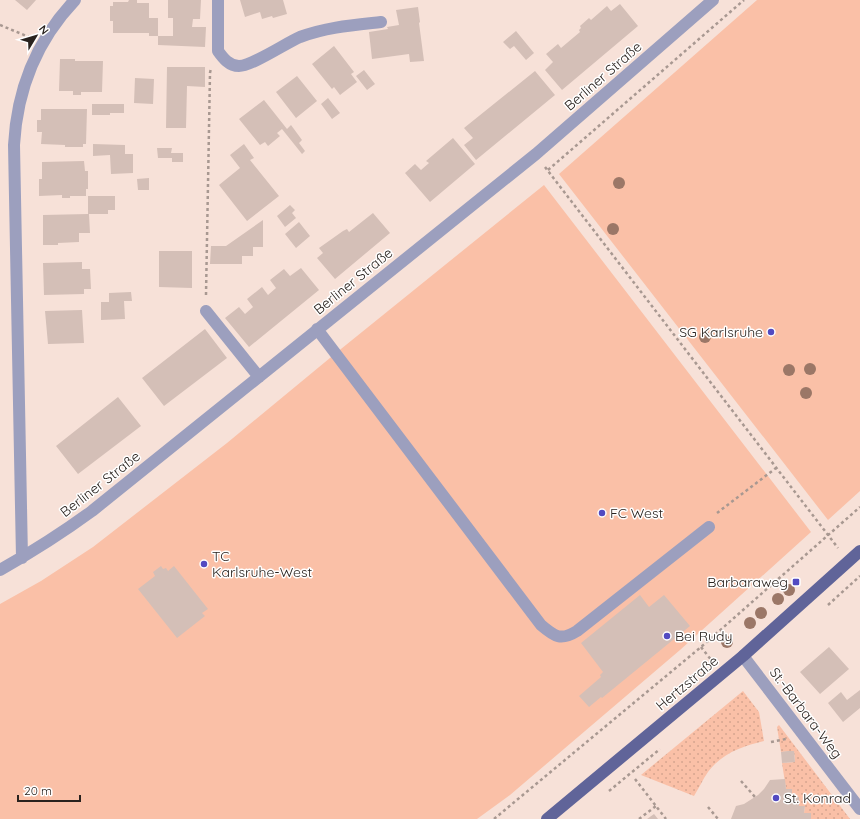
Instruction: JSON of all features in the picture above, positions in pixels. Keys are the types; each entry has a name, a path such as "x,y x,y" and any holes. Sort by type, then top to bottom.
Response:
{"main road":[{"name":"Hertzstraße","path":"547,819 742,656 860,550"}],"street":[{"path":"22,558 14,145 15,129 21,93 28,73 43,43 60,17 75,0"},
{"path":"218,0 218,51 228,63 239,66 250,63 300,38 334,27 381,22"},
{"name":"Berliner Straße","path":"0,570 68,529 92,511 536,154 713,0"},
{"path":"206,311 259,377"},
{"path":"317,329 541,625 552,634 561,638 569,636 577,631 709,527"},
{"name":"St.-Barbara-Weg","path":"742,656 860,809"}],"path":[{"path":"548,170 744,0"},
{"path":"0,25 43,43"},
{"path":"206,311 210,73 218,51"},
{"path":"536,154 848,562"},
{"path":"709,527 711,517 776,468"},
{"path":"494,819 695,652 860,507"},
{"path":"770,742 779,740"},
{"path":"635,779 666,819"},
{"path":"741,780 755,797"},
{"path":"639,819 656,806"},
{"path":"708,807 718,819"}],"shaded area":[{"name":"SG Karlsruhe","path":"757,0 860,0 860,491 828,520 559,174"},
{"name":"FC West","path":"544,185 811,532 680,650 510,795 477,819 0,819 0,604 41,581 93,547 227,443"},
{"path":"743,691 759,712 764,741 748,745 726,755 708,772 694,796 641,775"},
{"path":"779,725 850,819 811,819 811,813 804,813 805,806 799,806 792,797 792,789 786,789 782,763 795,762 794,751 781,752 777,727"}],"building":[{"path":"15,0 36,0 27,10"},
{"path":"129,0 137,0 137,3 149,3 149,18 158,18 158,36 149,36 149,33 113,33 113,21 110,21 110,6 113,6 113,2 128,2"},
{"path":"168,0 201,0 200,19 193,19 192,27 206,27 205,47 158,45 158,36 173,36 173,18 168,18"},
{"path":"240,0 283,0 287,14 262,19 260,12 245,17"},
{"path":"620,4 638,26 562,90 545,70 553,62 546,54 558,44 561,48 580,32 580,26 589,18 591,20 607,6 611,11"},
{"path":"418,7 424,61 410,62 409,54 372,59 369,32 388,29 387,27 399,25 396,10"},
{"path":"516,31 534,53 526,60 514,46 510,49 503,42"},
{"path":"334,46 354,72 351,74 357,82 340,95 334,87 332,89 312,64"},
{"path":"60,59 75,59 75,61 103,61 102,92 81,92 81,95 73,95 73,91 59,91"},
{"path":"167,67 205,67 205,87 187,86 186,128 166,128"},
{"path":"364,70 375,84 367,90 356,76"},
{"path":"535,71 555,95 476,160 464,145 473,138 464,128"},
{"path":"297,76 317,101 296,118 276,92"},
{"path":"135,78 154,79 153,104 134,103"},
{"path":"328,98 340,113 332,119 321,104"},
{"path":"264,100 287,129 291,125 302,140 299,143 305,151 302,154 282,129 277,133 280,136 268,146 265,142 260,145 239,119"},
{"path":"92,104 124,104 124,113 92,115"},
{"path":"41,109 87,109 86,144 83,144 83,147 65,147 65,145 41,144 42,132 37,132 37,120 41,120"},
{"path":"453,138 475,164 430,202 405,173 415,164 421,170 429,163 426,161"},
{"path":"93,144 125,145 125,154 133,154 133,173 111,174 110,155 93,156"},
{"path":"244,144 254,158 250,160 279,196 247,221 219,185 240,168 230,155"},
{"path":"157,148 172,148 171,153 183,153 183,162 172,162 172,158 158,158"},
{"path":"84,161 85,171 88,171 88,189 86,189 86,196 70,196 70,198 62,198 62,195 39,196 39,179 42,179 42,162"},
{"path":"149,178 149,190 138,190 137,179"},
{"path":"88,196 115,196 115,210 108,210 108,214 89,214 90,233 79,233 79,242 58,243 58,245 43,245 43,215 88,214"},
{"path":"290,205 295,210 292,213 296,218 285,227 277,216"},
{"path":"373,213 390,233 335,279 317,258 323,253 319,248 343,231 347,229 349,232"},
{"path":"263,220 263,247 253,247 253,256 242,256 242,264 210,264 211,246 226,246"},
{"path":"299,222 310,236 296,248 285,234"},
{"path":"159,251 192,251 192,288 159,287"},
{"path":"82,262 82,269 90,269 91,289 84,289 84,294 44,295 43,263"},
{"path":"301,268 319,290 249,347 225,318 239,307 245,314 253,307 247,299 262,287 268,295 276,288 270,280 284,269 290,276"},
{"path":"131,292 132,301 124,301 125,319 101,320 101,302 109,302 109,293"},
{"path":"82,310 84,343 48,344 45,311"},
{"path":"205,329 227,358 164,406 142,378"},
{"path":"118,397 141,426 78,474 56,446"},
{"path":"161,566 163,569 166,568 168,571 174,566 208,609 202,613 205,616 177,638 138,589 155,576 153,572"},
{"path":"640,595 649,607 664,595 690,626 589,707 579,696 601,677 600,675 603,672 581,643"},
{"path":"829,647 849,669 820,694 800,672"},
{"path":"860,690 860,708 843,722 828,703 841,692 847,700"},
{"path":"794,751 795,762 782,763 781,752"},
{"name":"St. Konrad","path":"785,779 786,789 792,789 792,797 799,797 799,806 805,806 804,813 811,813 811,819 731,819 736,806 744,804 758,795 770,780"},
{"path":"654,814 658,819 647,819"}],"place":[{"name":"SG Karlsruhe","path":"771,332"},
{"name":"FC West","path":"602,513"},
{"name":"TC Karlsruhe-West","path":"204,564"},
{"name":"Barbaraweg","path":"796,582"},
{"name":"Bei Rudy","path":"667,636"},
{"name":"St. Konrad","path":"776,798"}]}
